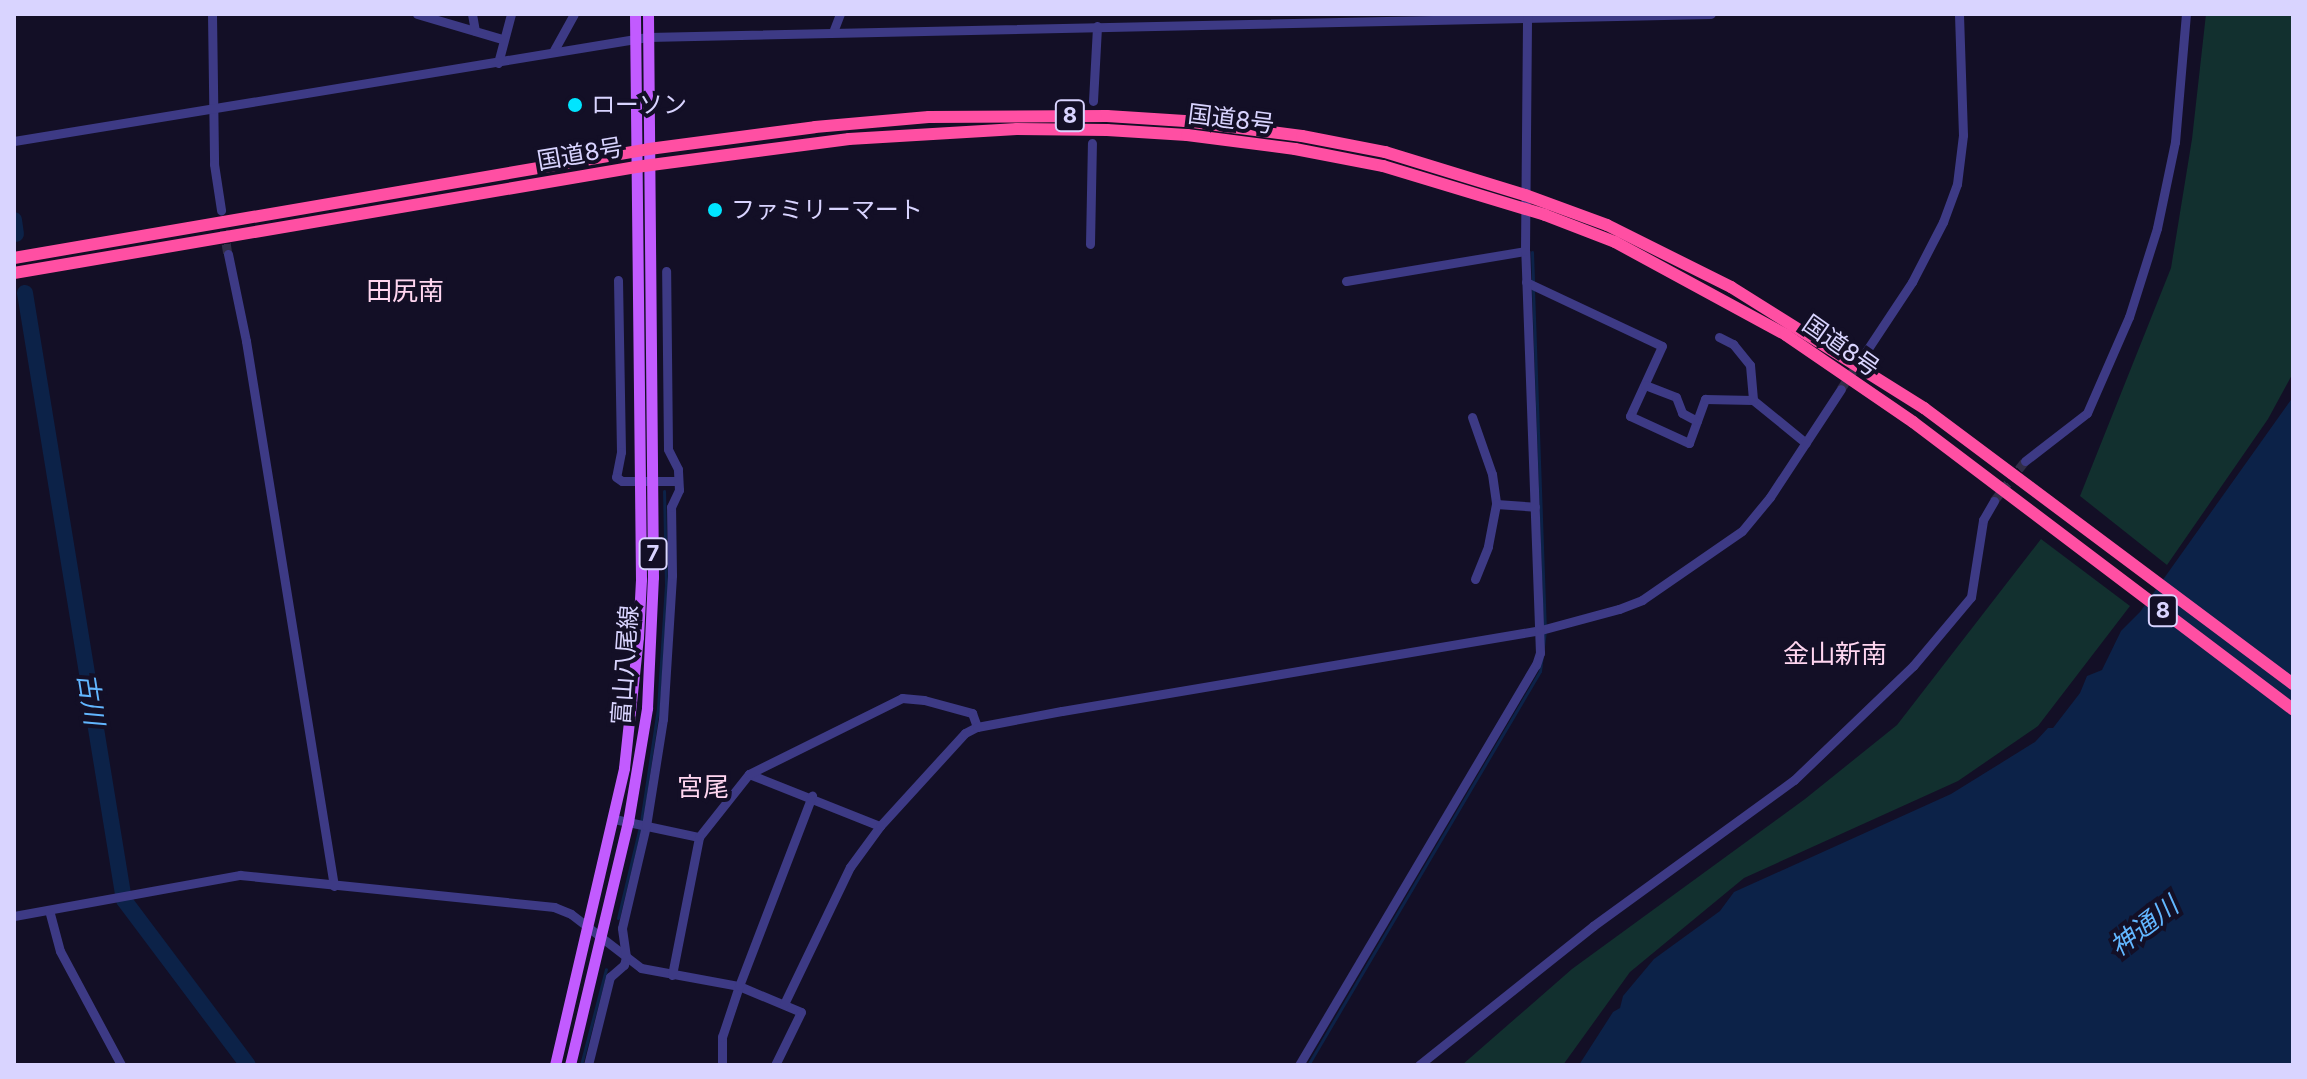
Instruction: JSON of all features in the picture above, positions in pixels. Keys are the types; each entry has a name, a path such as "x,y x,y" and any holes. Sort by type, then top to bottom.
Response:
{"highway":[{"name":"国道8号","path":"14,258 642,150 815,127 929,117 1107,116 1185,121 1302,136 1385,152 1525,195 1665,251 1731,287 1924,408 2293,684"},
{"name":"国道8号","path":"14,276 773,146 903,134 1017,129 1187,135 1295,149 1383,166 1526,208 1615,242 1786,335 1913,422 2293,709"},
{"path":"14,251 43,254"}],"main road":[{"path":"635,14 642,150"},
{"path":"642,150 648,14"},
{"name":"富山八尾線","path":"555,1065 614,819 626,753 638,637 646,481 642,150"},
{"name":"富山八尾線","path":"570,1065 628,822 647,708 653,577 646,481"}],"street":[{"path":"212,14 214,164 221,210"},
{"path":"417,14 502,39"},
{"path":"472,14 475,31"},
{"path":"498,63 511,14"},
{"path":"553,52 574,14"},
{"path":"833,32 840,14"},
{"path":"14,141 648,37 1711,14"},
{"path":"1867,350 1912,282 1943,222 1957,184 1963,135 1959,14"},
{"path":"2025,461 2087,413 2129,317 2157,228 2175,142 2186,14"},
{"path":"1299,1065 1536,665 1541,630 1525,251 1527,16"},
{"path":"1093,101 1097,26"},
{"path":"1090,244 1092,143"},
{"path":"1346,281 1525,251"},
{"path":"228,254 249,357 334,886"},
{"path":"588,1065 610,977 624,965 626,957 622,928 646,826 663,719 672,575 671,507 679,490 678,469 668,449 666,271"},
{"path":"618,280 621,452 616,477 622,481 678,481"},
{"path":"1526,282 1662,346 1630,416 1689,443 1705,399 1753,400 1806,443"},
{"path":"1719,337 1743,353 1750,365 1753,400"},
{"path":"1645,385 1676,397 1682,413 1697,421"},
{"path":"784,1004 850,867 880,826 950,748 977,727 1541,630 1642,600 1742,531 1770,497 1841,389"},
{"path":"1472,417 1492,474 1496,504 1488,546 1475,579"},
{"path":"1419,1065 1593,926 1794,780 1913,666 1971,597 1983,520 1994,501"},
{"path":"1496,504 1535,507"},
{"path":"672,975 699,837 749,774 902,698 924,700 972,713 977,727"},
{"path":"749,774 812,796 880,826"},
{"path":"722,1065 722,1037 739,986 812,796"},
{"path":"614,819 699,837"},
{"path":"14,916 240,875 554,907 590,928 641,968 739,986 801,1012 775,1065"},
{"path":"49,910 60,951 121,1065"}],"green space":[{"path":"2206,14 2293,14 2293,373 2268,419 2167,565 2080,496 2171,268 2192,139"},
{"path":"2041,539 2130,606 2038,726 1958,781 1744,878 1630,972 1563,1065 1462,1065 1572,969 1805,799 1897,725"}],"water":[{"name":"神通川","path":"2293,397 2293,1065 1579,1065 1613,1012 1620,1008 1623,996 1654,959 1720,911 1734,892 1951,794 2035,742 2048,728 2053,728 2080,693 2087,676 2102,670 2121,631 2140,612"}],"waterway":[{"name":"古川","path":"14,220 16,234"},
{"path":"1532,252 1533,281"},
{"path":"1533,289 1545,625"},
{"name":"古川","path":"25,293 124,900 248,1065"},
{"path":"618,918 641,822 658,708 666,585 664,491"},
{"path":"1308,1065 1540,671 1545,633"},
{"path":"581,1065 606,969"}],"tunnel":[{"path":"222,217 228,254"},
{"path":"1841,389 1867,350"},
{"path":"1994,501 2025,461"}],"place":[{"name":"ローソン","path":"575,105"},
{"name":"ファミリーマート","path":"715,210"}],"district":[{"name":"田尻南","path":"405,291"},
{"name":"金山新南","path":"1835,654"},
{"name":"宮尾","path":"703,787"}]}
